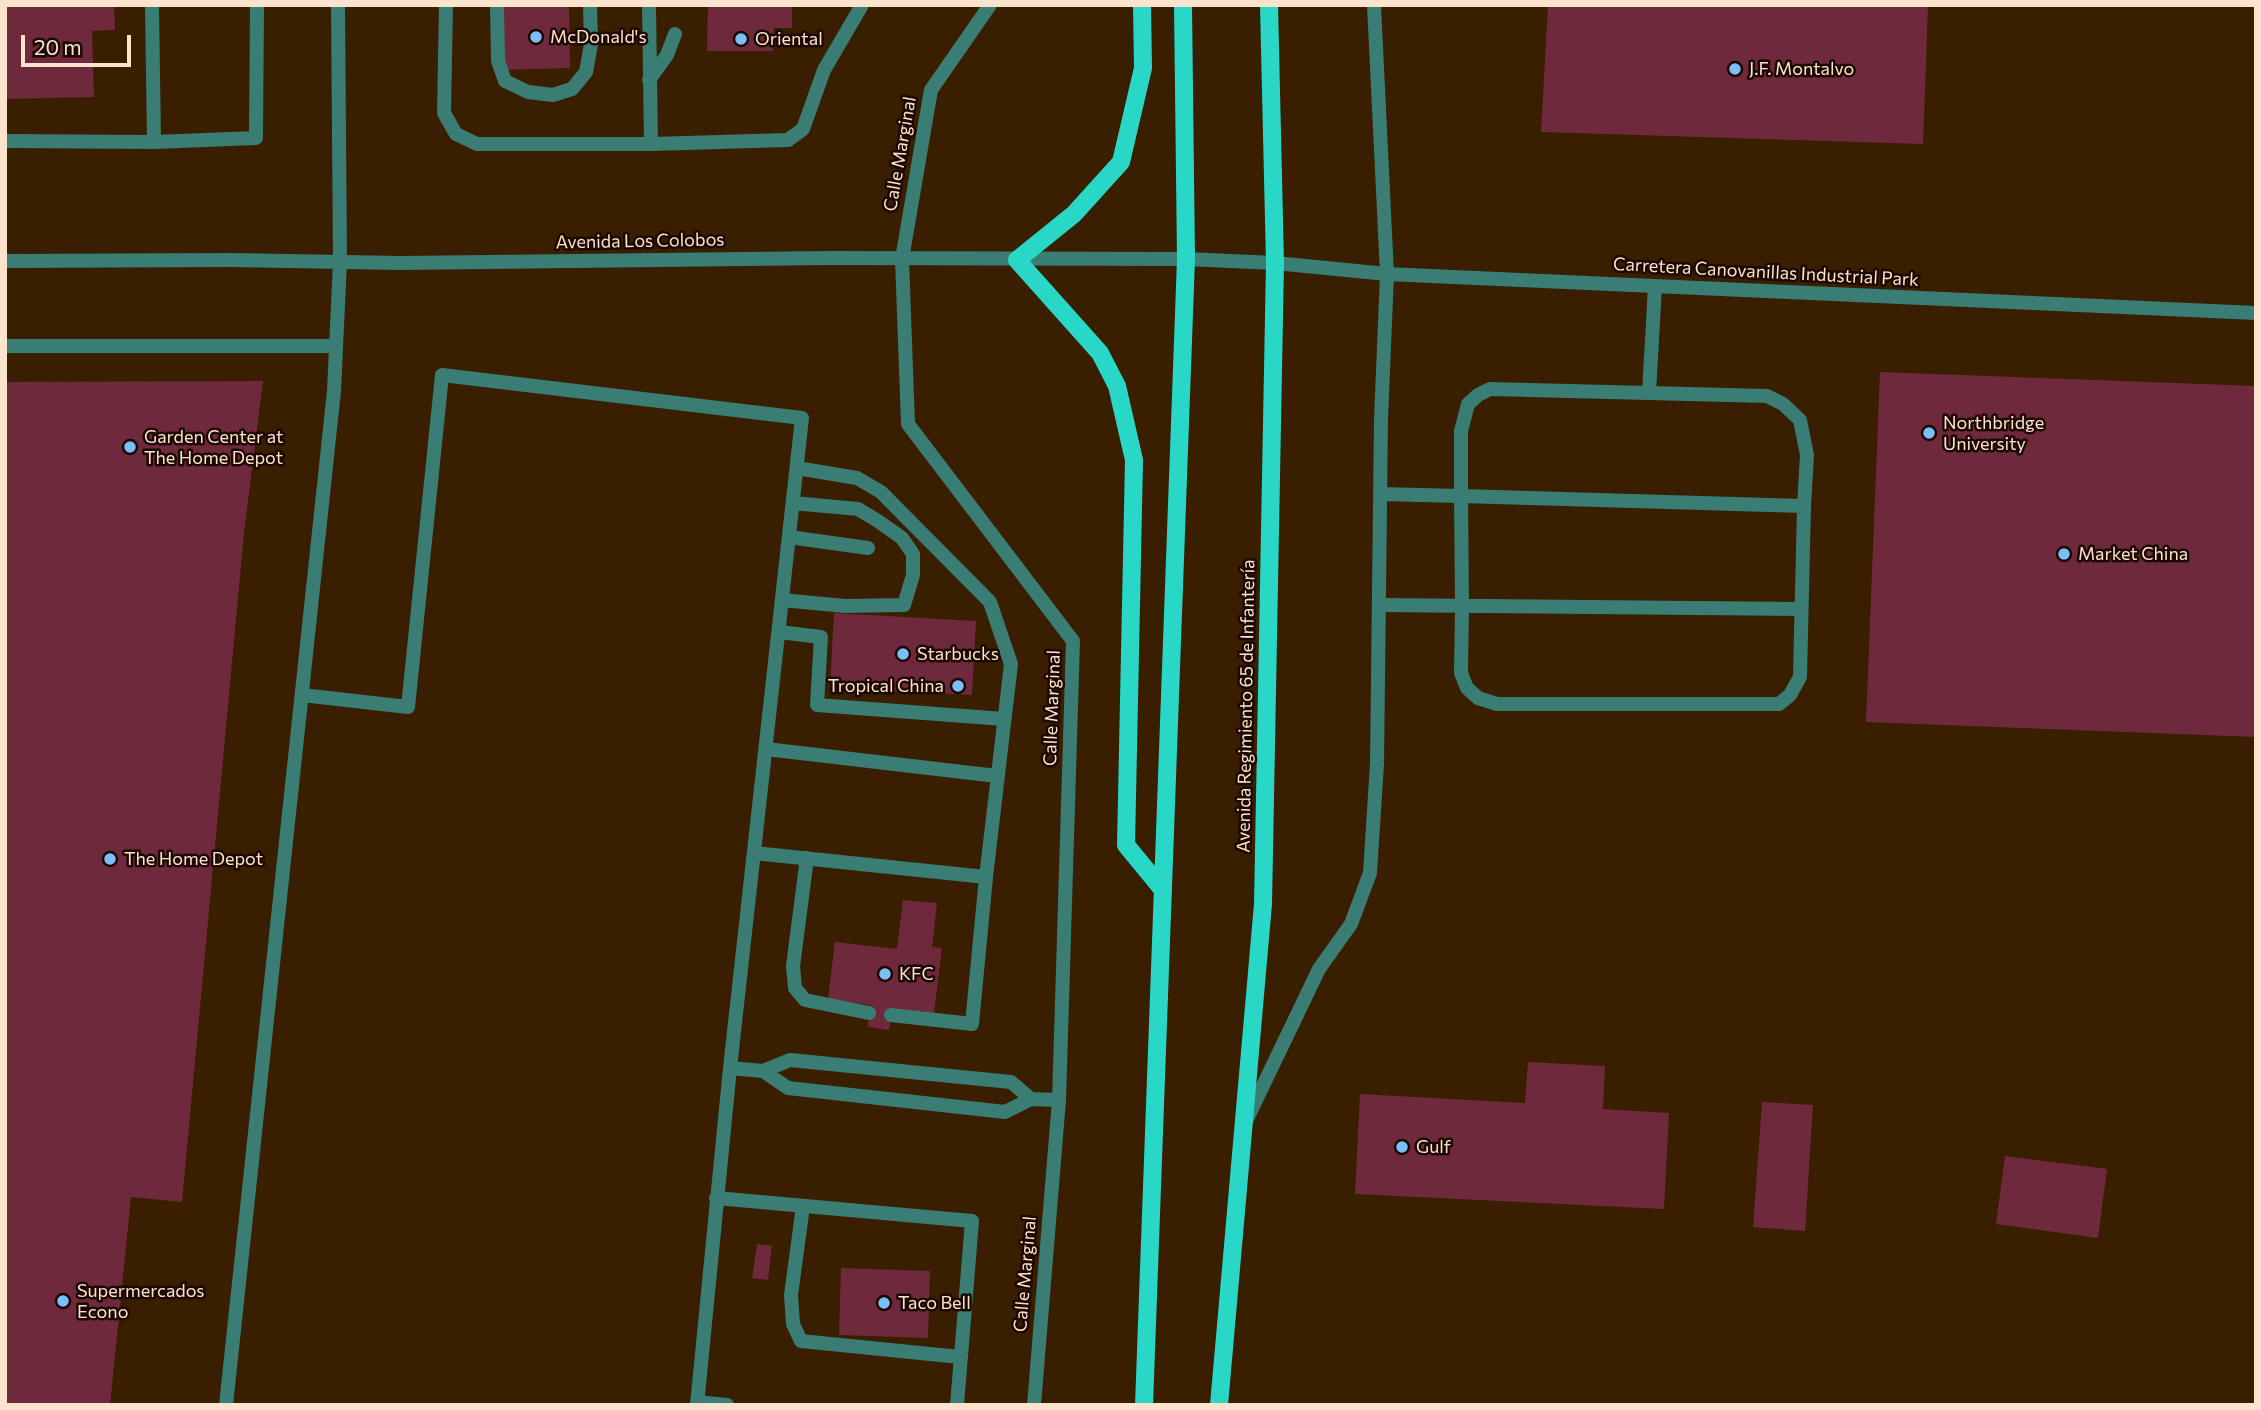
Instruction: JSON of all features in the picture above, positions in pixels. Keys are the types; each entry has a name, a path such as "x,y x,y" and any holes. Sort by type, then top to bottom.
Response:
{"main road":[{"path":"1142,5 1143,68 1121,162 1074,214 1017,260 1100,353 1116,386 1131,447 1134,460 1126,845 1163,890"},
{"path":"1144,1405 1186,259 1183,5"},
{"name":"Avenida Regimiento 65 de Infantería","path":"1219,1405 1263,904 1275,263 1269,5"}],"street":[{"path":"152,5 154,142"},
{"path":"5,141 154,142 256,138 257,5"},
{"path":"226,1405 302,695 336,346 340,262 338,5"},
{"path":"446,5 444,113 456,134 477,144 651,144 788,140 803,129 824,70 862,5"},
{"path":"497,5 498,61 505,81 528,92 553,95 572,89 586,72 591,44 590,5"},
{"path":"649,5 651,144"},
{"name":"Calle Marginal","path":"990,5 931,90 902,259 908,425 1073,641 1059,1100 1034,1405"},
{"path":"1244,1124 1319,969 1351,924 1370,873 1374,825 1387,274 1374,5"},
{"path":"649,80 667,55 676,34"},
{"name":"Avenida Los Colobos","path":"5,261 1186,259 1275,263"},
{"name":"Carretera Canovanillas Industrial Park","path":"1275,263 1387,274 2256,313"},
{"path":"1649,393 1655,286"},
{"path":"5,346 336,346"},
{"path":"302,695 408,707 442,375 802,418 716,1198 697,1403 727,1405"},
{"path":"1490,389 1649,393 1767,396 1783,404 1800,420 1807,454 1800,677 1790,695 1779,704 1497,704 1478,698 1464,682 1461,496 1463,417 1468,404 1490,389"},
{"path":"797,468 857,478 881,492 990,602 1011,664 972,1024 891,1015"},
{"path":"1380,494 1804,506"},
{"path":"782,600 845,606 904,605 913,575 913,554 902,538 858,509 793,503"},
{"path":"789,537 868,548"},
{"path":"1379,605 1801,609"},
{"path":"779,632 821,637 817,705 1004,719"},
{"path":"766,749 997,776"},
{"path":"754,853 986,877"},
{"path":"807,859 793,966 795,988 805,1000 869,1013"},
{"path":"730,1068 763,1071 790,1060 1011,1082 1031,1099"},
{"path":"763,1071 788,1088 991,1111 1004,1112 1031,1099 1059,1100"},
{"path":"716,1198 972,1221 957,1405"},
{"path":"803,1206 791,1295 793,1324 802,1341 960,1357"}],"building":[{"path":"5,5 114,5 115,30 92,31 94,97 5,99"},
{"name":"McDonald's","path":"502,5 569,5 570,68 503,70"},
{"name":"Oriental","path":"708,5 792,5 792,28 774,28 773,51 707,51"},
{"name":"J.F. Montalvo","path":"1548,5 1928,5 1923,144 1541,132"},
{"name":"Market China","path":"1880,372 2256,386 2256,737 1866,722"},
{"name":"The Home Depot","path":"263,381 244,533 182,1202 131,1197 110,1405 5,1405 5,382"},
{"name":"Starbucks","path":"834,613 976,621 972,695 830,687"},
{"name":"KFC","path":"903,900 937,903 932,947 942,948 934,1013 892,1008 889,1030 868,1027 870,1005 828,999 835,942 897,949"},
{"path":"1528,1062 1605,1066 1603,1109 1669,1113 1664,1209 1355,1194 1360,1094 1525,1103"},
{"path":"1762,1102 1813,1105 1805,1231 1753,1227"},
{"path":"2005,1156 2107,1169 2098,1238 1996,1224"},
{"path":"757,1244 772,1246 768,1280 752,1278"},
{"name":"Taco Bell","path":"841,1268 930,1271 928,1338 839,1335"}],"place":[{"name":"McDonald's","path":"536,37"},
{"name":"Oriental","path":"741,39"},
{"name":"J.F. Montalvo","path":"1735,69"},
{"name":"Northbridge University","path":"1929,433"},
{"name":"Garden Center at The Home Depot","path":"130,447"},
{"name":"Market China","path":"2064,554"},
{"name":"Starbucks","path":"903,654"},
{"name":"Tropical China","path":"958,686"},
{"name":"The Home Depot","path":"110,859"},
{"name":"KFC","path":"885,974"},
{"name":"Gulf","path":"1402,1147"},
{"name":"Supermercados Econo","path":"63,1301"},
{"name":"Taco Bell","path":"884,1303"}]}
